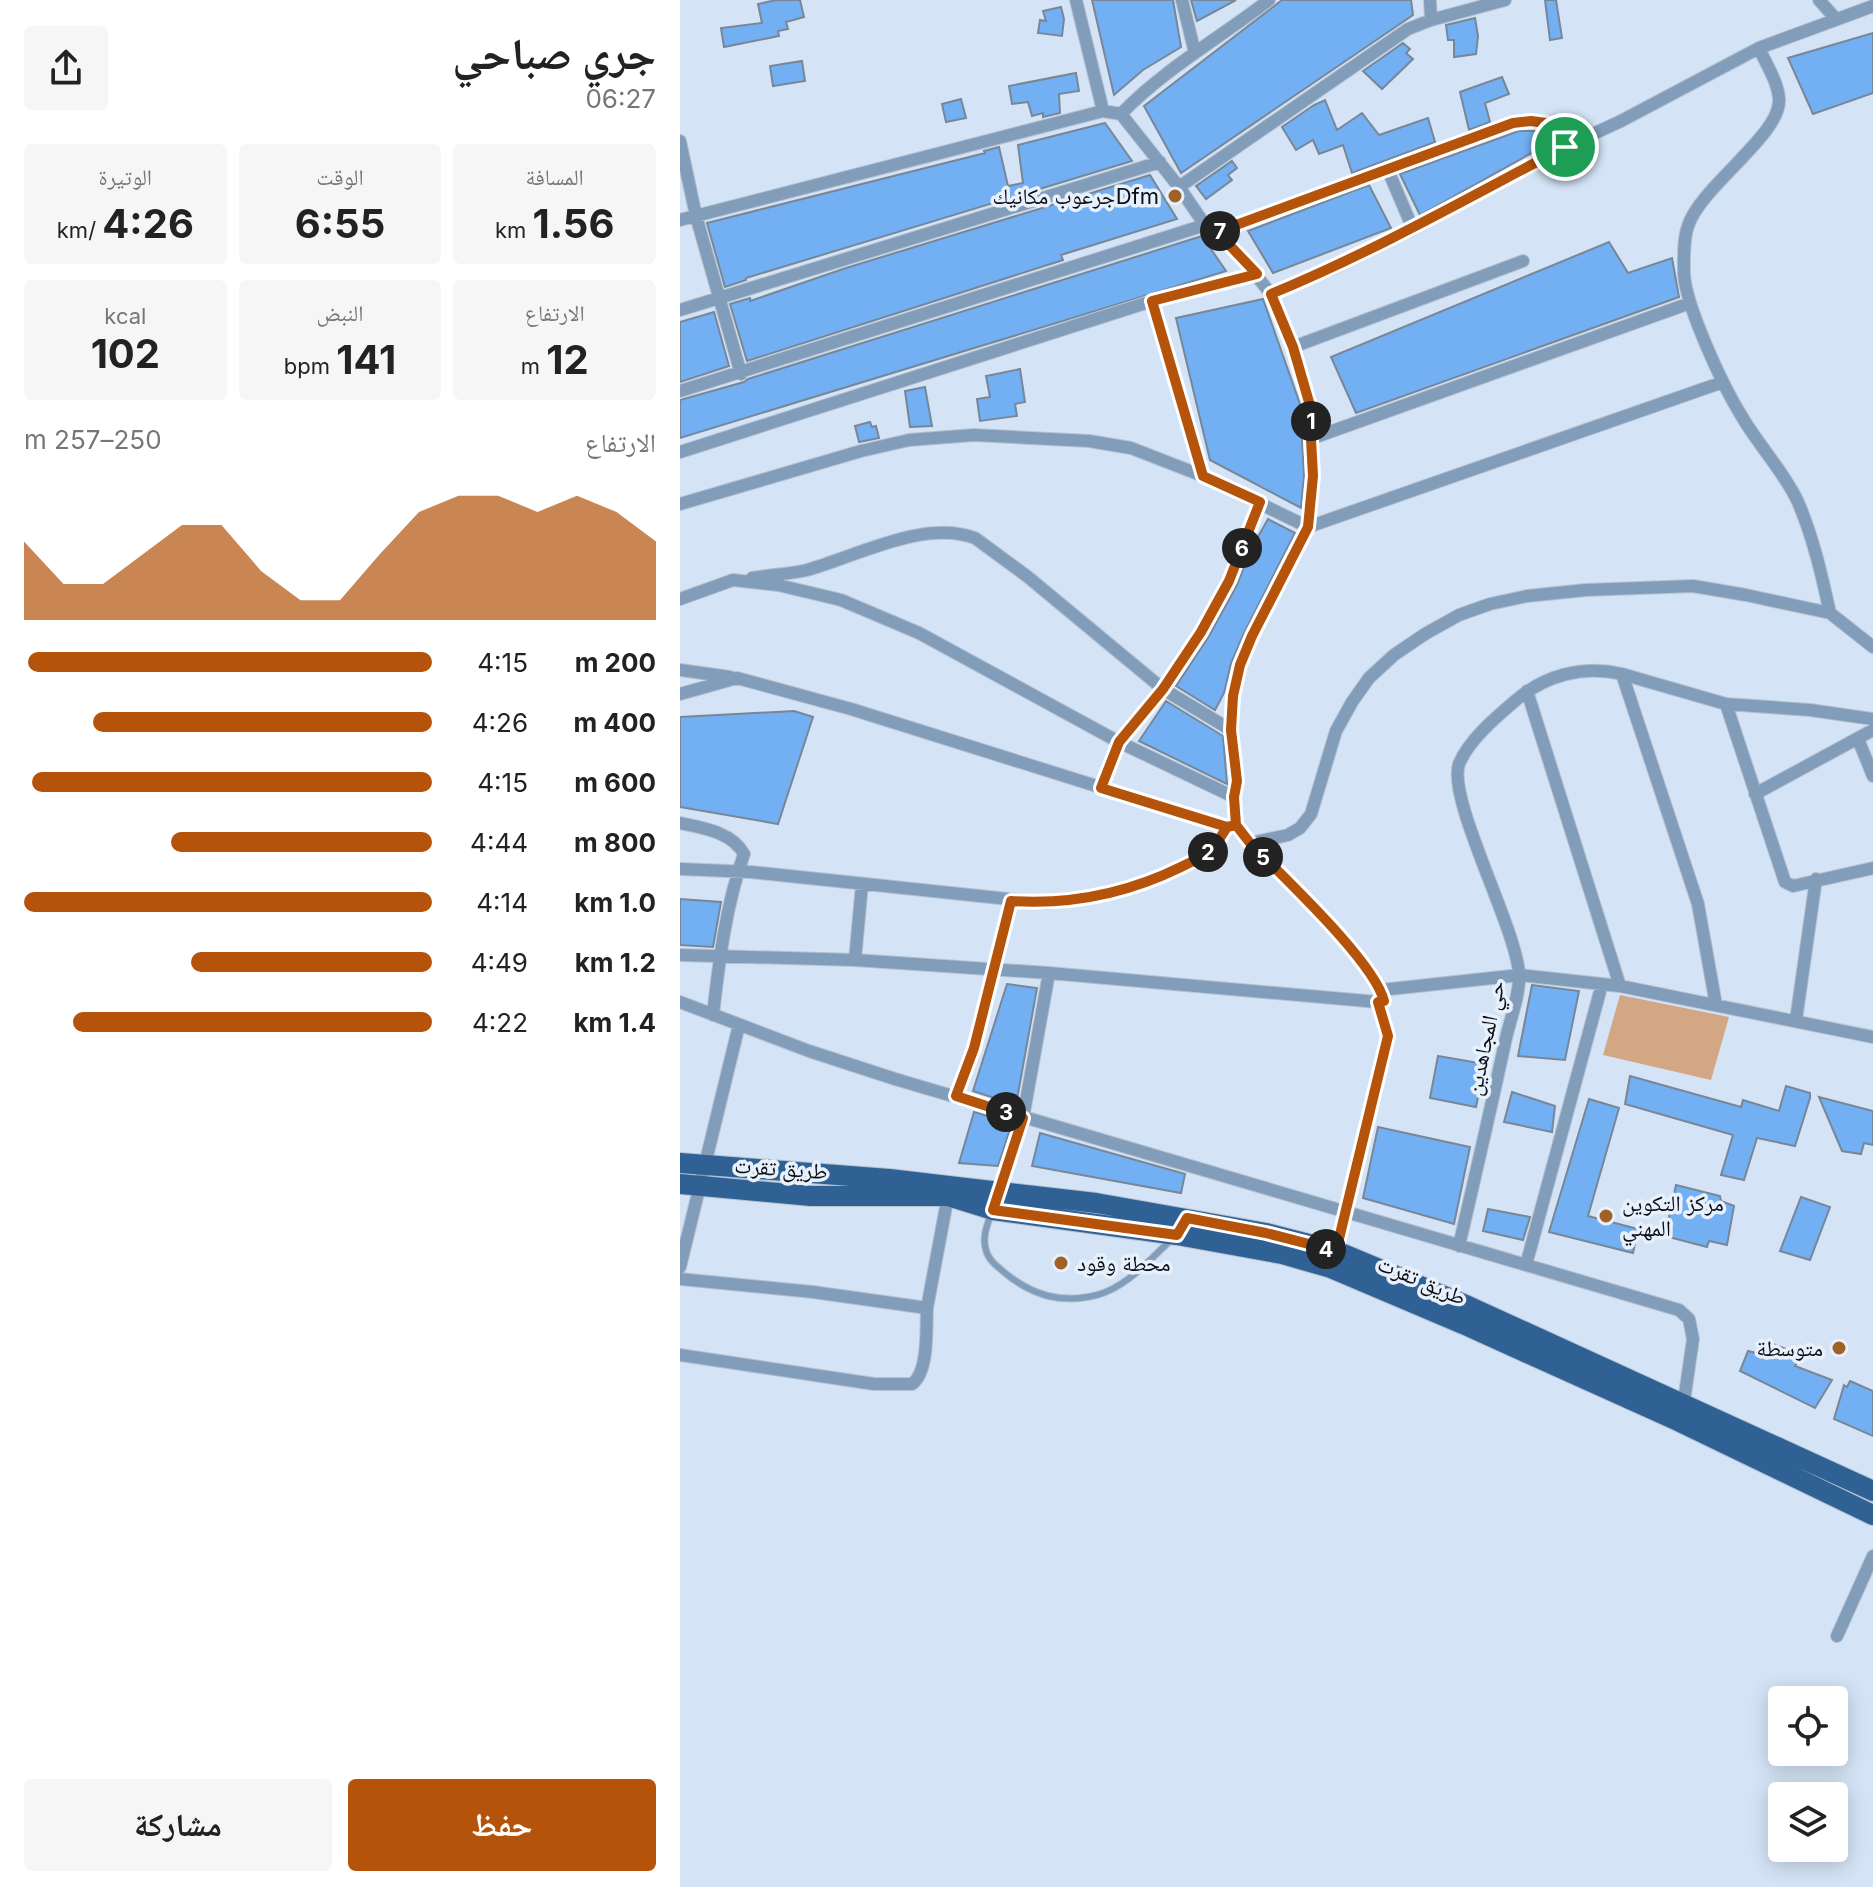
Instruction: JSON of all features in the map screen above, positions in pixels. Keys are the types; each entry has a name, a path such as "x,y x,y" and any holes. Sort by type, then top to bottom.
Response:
{"main road":[{"name":"طريق تقرت","path":"680,1163 1001,1190 1096,1203 1182,1226"},
{"name":"طريق تقرت","path":"680,1184 811,1196 948,1196 993,1210 1266,1233 1468,1306 1682,1412 1873,1515"},
{"name":"طريق تقرت","path":"1682,1412 1873,1491"}],"street":[{"path":"1076,0 1103,111"},
{"path":"1182,0 1195,53"},
{"path":"1430,0 1431,20"},
{"path":"1179,187 1408,29 1505,0"},
{"path":"1819,0 1836,19"},
{"path":"1121,114 1134,100 1267,1"},
{"path":"1271,294 1334,268 1413,229 1759,48 1873,6"},
{"path":"1759,48 1778,89 1779,107 1775,118 1757,141 1695,211 1685,240 1684,277 1690,303 1723,382 1741,416 1797,501 1812,542 1830,613"},
{"path":"680,220 1103,111 1121,114 1205,225 1217,232 1257,274 1271,294 1293,347 1309,402 1313,438 1308,527 1252,636 1240,665 1233,696 1231,730 1237,781 1231,826 1214,848 1200,858 1159,878 1120,891 1082,900 1047,903 680,869"},
{"path":"1217,232 1513,123 1546,123 1565,147"},
{"path":"680,141 717,298 741,374"},
{"path":"680,310 1160,162"},
{"path":"1387,168 1413,229"},
{"path":"680,391 1205,225"},
{"path":"1293,347 1523,261"},
{"path":"680,452 1152,301 1257,274"},
{"path":"1152,301 1203,476"},
{"path":"1313,438 1690,303"},
{"path":"680,504 861,451 909,440 962,436 1111,445 1142,452 1203,476 1308,527 1723,382"},
{"path":"1101,788 1119,742 1163,689 1201,632 1229,581 1260,502"},
{"path":"680,599 733,580 804,571 914,536 936,532 966,535 975,538 1028,577 1163,689 1231,730"},
{"path":"733,580 778,585 841,600 919,633 1119,742 1234,797"},
{"path":"1250,843 1288,835 1300,828 1315,806 1332,743 1352,702 1369,678 1394,655 1459,615 1490,604 1527,596 1649,586 1706,588 1830,613 1873,647"},
{"path":"680,670 737,678 851,709 1231,826 1250,843 1345,943 1380,996 1388,1036 1334,1260"},
{"path":"1873,719 1810,710 1726,704 1622,674 1584,670 1557,676 1527,691 1466,751 1457,774 1470,827 1508,926 1520,975 1620,986 1873,1037"},
{"path":"1622,674 1698,904 1716,1005"},
{"path":"680,694 737,678"},
{"path":"1527,691 1620,986"},
{"path":"1726,704 1785,882 1793,886 1873,868"},
{"path":"1755,794 1873,730"},
{"path":"1858,739 1873,776"},
{"path":"680,823 718,834 739,845 744,854 720,955 713,1015"},
{"path":"1796,1020 1816,879"},
{"path":"855,960 862,884"},
{"path":"956,1096 974,1048 1011,901"},
{"name":"حي المجاهدين","path":"680,955 855,960 1380,996 1520,975 1459,1246"},
{"path":"993,1210 1023,1118 1049,973"},
{"path":"1526,1265 1602,984"},
{"path":"680,1002 809,1051 1023,1118 1679,1310 1689,1319 1693,1339 1682,1412"},
{"path":"680,1267 739,1025"},
{"path":"680,1355 874,1384 912,1384 921,1375 923,1365 927,1308 948,1196"},
{"path":"680,1279 813,1292 927,1308"},
{"path":"1837,1636 1873,1556"}],"lane":[{"path":"993,1210 984,1247 989,1259 1018,1283 1053,1298 1099,1294 1125,1282 1182,1226"}],"shaded area":[{"path":"1620,995 1729,1017 1711,1080 1603,1055"}],"building":[{"path":"800,0 804,17 786,22 788,29 778,31 779,36 724,47 721,28 762,23 758,4"},
{"path":"1092,0 1173,0 1181,47 1143,70 1114,95"},
{"path":"1191,0 1236,0 1197,21"},
{"path":"1282,0 1411,0 1413,15 1181,173 1144,106"},
{"path":"1545,0 1556,0 1562,38 1550,40"},
{"path":"1061,7 1064,19 1062,36 1038,33 1040,20 1046,21 1043,11"},
{"path":"1475,18 1478,36 1476,54 1454,57 1454,40 1448,40 1446,25"},
{"path":"1873,33 1873,93 1813,114 1788,58"},
{"path":"1403,43 1410,49 1406,53 1413,59 1382,89 1363,71"},
{"path":"802,61 805,81 773,86 770,66"},
{"path":"1076,73 1079,91 1059,94 1060,113 1032,116 1028,102 1012,104 1009,86"},
{"path":"1502,77 1509,94 1485,103 1490,122 1469,130 1460,92"},
{"path":"961,99 966,118 946,122 942,104"},
{"path":"1325,100 1337,130 1362,113 1379,135 1428,118 1435,142 1352,173 1343,145 1319,154 1313,140 1296,150 1282,127"},
{"path":"1105,123 1132,161 725,287 707,223 999,147 1008,186 1023,183 1018,145"},
{"path":"1519,131 1535,131 1546,145 1420,215 1400,174"},
{"path":"1232,161 1237,168 1228,175 1232,180 1206,199 1196,186"},
{"path":"1150,175 1177,219 1061,255 1063,260 747,361 730,304 750,298 750,301 846,268"},
{"path":"1369,185 1391,228 1273,273 1248,231"},
{"path":"1202,236 1226,271 680,438 680,400"},
{"path":"1609,242 1628,273 1672,258 1679,297 1356,413 1331,357"},
{"path":"1263,299 1300,404 1304,476 1301,508 1210,460 1176,318"},
{"path":"714,312 729,366 680,382 680,322"},
{"path":"1020,369 1025,402 1015,404 1017,416 980,421 977,399 990,397 986,376"},
{"path":"925,387 932,426 910,427 905,391"},
{"path":"870,422 872,427 876,426 879,438 859,442 855,426"},
{"path":"1268,519 1295,533 1244,633 1231,663 1224,693 1215,710 1176,686 1209,636"},
{"path":"1166,701 1223,736 1227,784 1139,741"},
{"path":"794,711 813,717 778,824 680,807 680,717"},
{"path":"680,899 721,902 713,947 680,945"},
{"path":"1007,984 1037,988 1016,1105 973,1091"},
{"path":"1532,985 1579,991 1565,1060 1518,1056"},
{"path":"1438,1056 1485,1064 1476,1107 1430,1098"},
{"path":"1630,1076 1741,1107 1743,1100 1779,1111 1786,1086 1810,1093 1810,1098 1795,1146 1757,1138 1744,1180 1721,1175 1733,1135 1625,1104"},
{"path":"1512,1092 1555,1106 1552,1132 1504,1122"},
{"path":"1819,1097 1873,1111 1873,1145 1864,1143 1861,1154 1842,1151"},
{"path":"1589,1099 1619,1108 1588,1216 1638,1229 1633,1253 1549,1232"},
{"path":"974,1112 1012,1123 998,1166 959,1163"},
{"path":"1378,1127 1470,1147 1454,1224 1363,1198"},
{"path":"1040,1133 1185,1174 1181,1193 1032,1166"},
{"path":"1676,1185 1720,1196 1721,1201 1734,1206 1727,1245 1709,1241 1707,1247 1665,1236"},
{"path":"1801,1197 1830,1207 1810,1260 1780,1251"},
{"path":"1488,1209 1530,1217 1523,1240 1483,1231"},
{"path":"1763,1340 1801,1355 1795,1366 1832,1380 1815,1408 1740,1371 1748,1351 1756,1353"},
{"path":"1850,1381 1873,1391 1873,1436 1834,1419 1844,1385 1847,1387"}],"place":[{"name":"جرعوب مكانيكDfm","path":"1175,196"},
{"name":"مركز التكوين المهني","path":"1606,1216"},
{"name":"محطة وقود","path":"1061,1263"},
{"name":"متوسطة","path":"1839,1348"}],"route":[{"path":"1565,147 1413,229 1334,268 1271,294 1303,376 1313,438 1313,476 1308,527 1252,636 1240,665 1233,696 1231,730 1237,781 1234,797 1236,825 1227,827 1214,848 1200,858 1159,878 1082,900 1047,903 1011,901 974,1048 956,1096 1023,1118 993,1210 1177,1235 1187,1218 1266,1233 1336,1251 1388,1036 1378,1002 1384,1001 1381,990 1345,943 1236,825 1227,827 1101,788 1119,742 1163,689 1201,632 1229,581 1260,502 1203,476 1152,301 1257,274 1217,232 1387,168 1513,123 1546,123 1565,147"}]}
